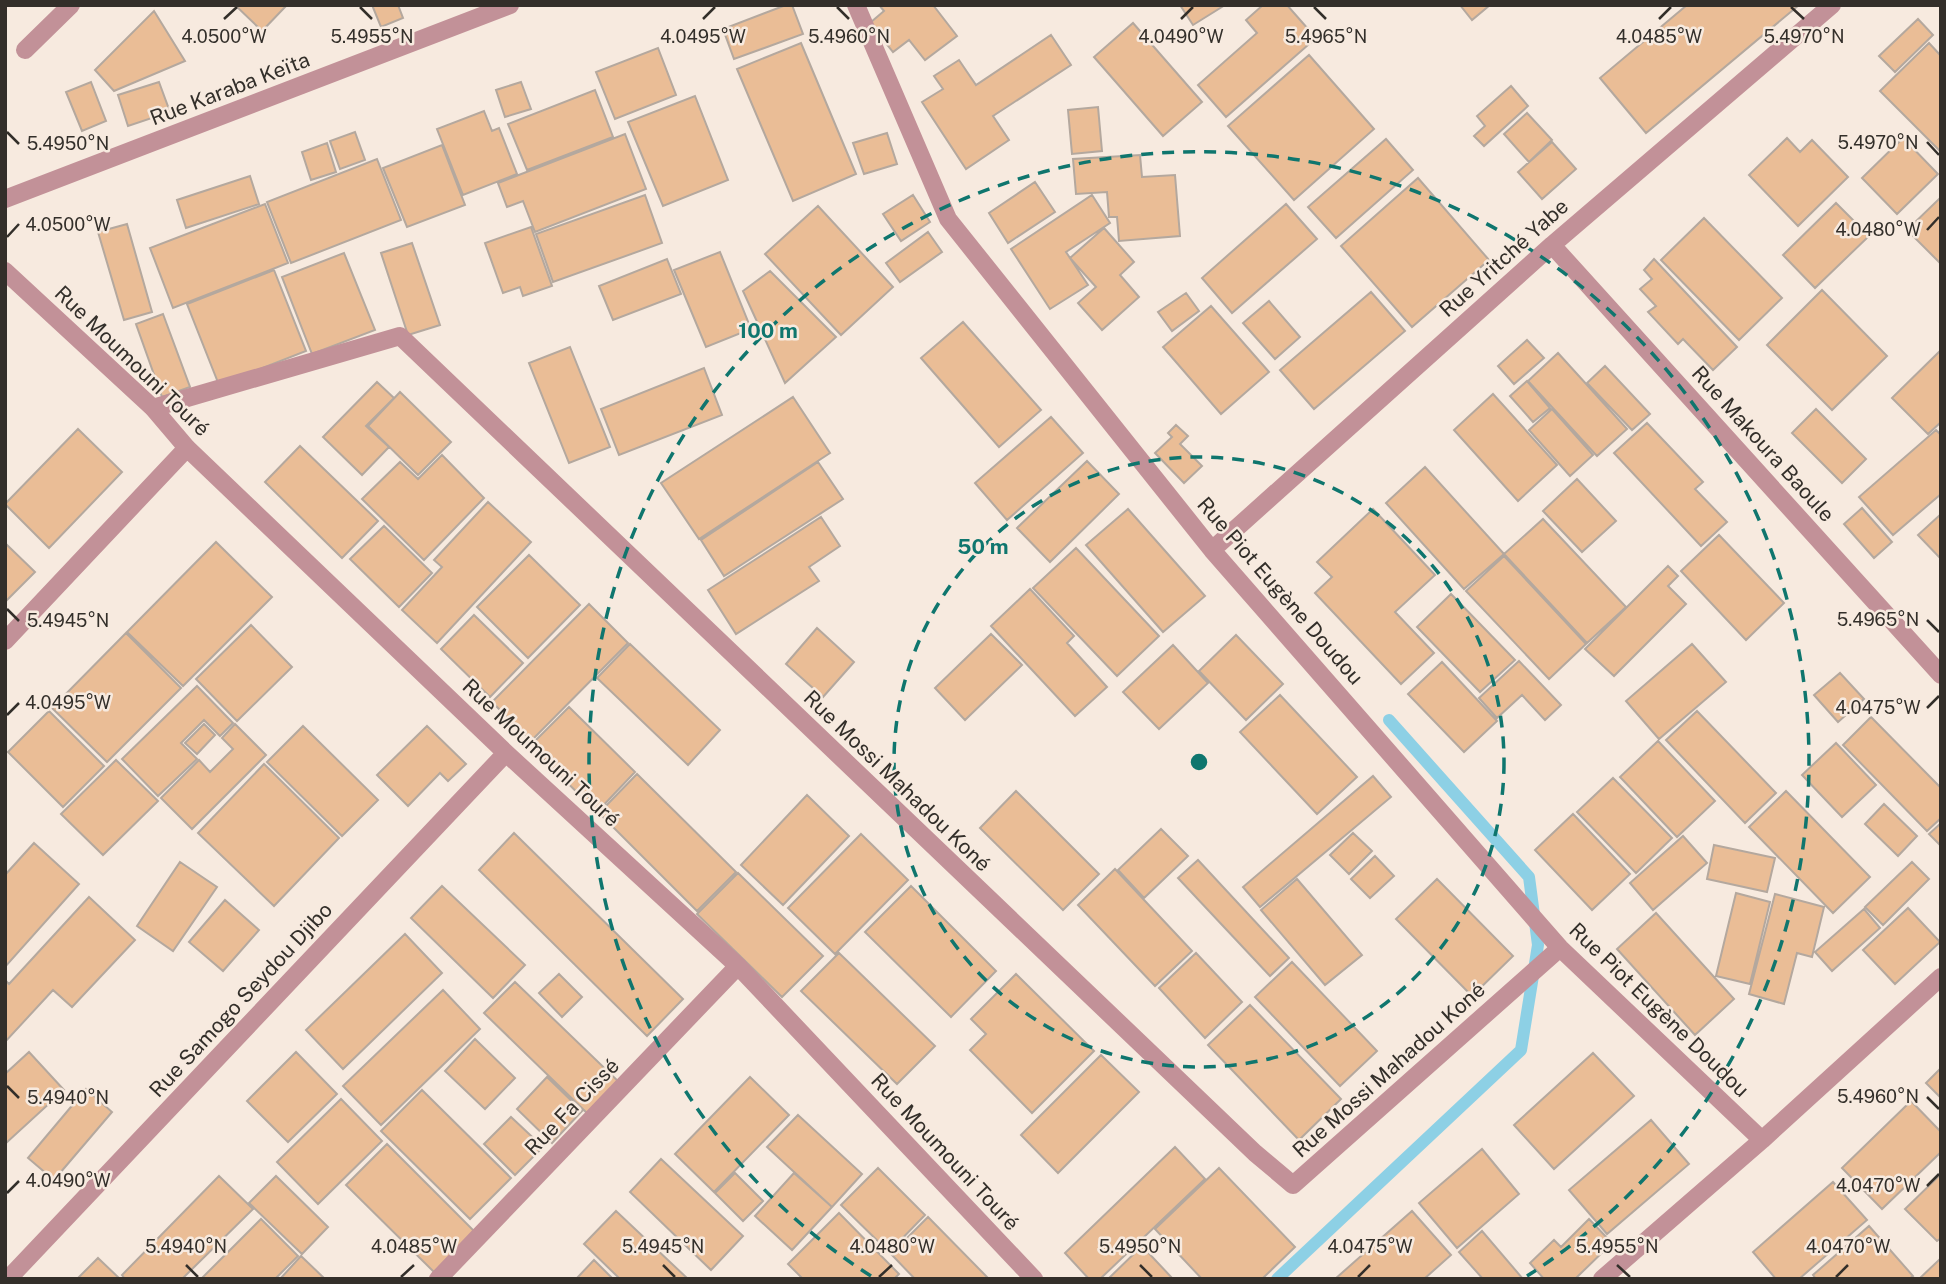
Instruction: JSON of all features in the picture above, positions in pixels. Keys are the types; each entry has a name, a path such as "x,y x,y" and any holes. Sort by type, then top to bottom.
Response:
{"street":[{"path":"25,50 71,5"},
{"name":"Rue Karaba Keïta","path":"5,200 510,5"},
{"name":"Rue Piot Eugène Doudou","path":"856,5 948,219 1212,550 1560,948 1762,1140"},
{"name":"Rue Yritché Yabe","path":"1212,550 1552,244 1832,5"},
{"name":"Rue Makoura Baoule","path":"1552,244 1941,675"},
{"name":"Rue Moumouni Touré","path":"5,271 153,408 187,447 506,753 738,966 1034,1279"},
{"name":"Rue Mossi Mahadou Koné","path":"153,408 400,337 1255,1153 1293,1185 1560,948"},
{"path":"5,641 187,447"},
{"name":"Rue Samogo Seydou Djibo","path":"8,1279 506,753"},
{"name":"Rue Fa Cissé","path":"439,1279 738,966"},
{"path":"1602,1279 1762,1140 1941,977"}],"building":[{"path":"235,5 287,5 262,31"},
{"path":"372,5 398,5 403,18 381,27"},
{"path":"792,5 803,34 734,59 723,29"},
{"path":"879,5 933,5 957,36 925,60 909,40 893,52 870,23 884,11"},
{"path":"1180,5 1225,5 1193,25"},
{"path":"1263,5 1287,5 1316,38 1226,117 1198,85 1257,33 1246,20"},
{"path":"1460,5 1490,5 1472,20"},
{"path":"1687,5 1799,5 1646,133 1600,78"},
{"path":"154,11 185,61 114,91 95,70"},
{"path":"1918,19 1933,35 1895,72 1879,56"},
{"path":"1133,23 1202,102 1163,136 1094,57"},
{"path":"1051,35 1071,65 993,116 1009,140 966,169 922,102 943,89 934,76 959,60 976,85"},
{"path":"801,43 856,174 793,201 737,69"},
{"path":"1929,43 1941,56 1941,152 1880,91"},
{"path":"658,48 676,95 615,119 596,72"},
{"path":"1309,55 1374,129 1294,200 1228,126"},
{"path":"91,82 106,121 82,131 66,92"},
{"path":"159,82 170,112 128,126 118,95"},
{"path":"521,82 531,109 505,117 496,90"},
{"path":"1511,86 1528,106 1484,146 1474,136 1485,126 1477,116"},
{"path":"595,90 613,137 527,170 508,124"},
{"path":"695,96 728,180 663,206 628,122"},
{"path":"1098,107 1102,151 1072,154 1068,110"},
{"path":"484,111 492,131 499,128 517,174 463,195 437,129"},
{"path":"1527,113 1552,140 1529,162 1504,134"},
{"path":"355,132 365,160 340,169 330,141"},
{"path":"887,133 897,164 864,174 853,143"},
{"path":"625,134 646,189 535,232 523,201 507,207 498,183"},
{"path":"1787,138 1800,152 1812,140 1848,177 1798,226 1749,175"},
{"path":"1903,138 1938,174 1897,214 1862,178"},
{"path":"1386,139 1413,170 1336,238 1308,207"},
{"path":"1552,142 1576,169 1542,199 1518,172"},
{"path":"327,143 336,172 311,180 302,152"},
{"path":"442,145 465,205 407,227 383,168"},
{"path":"1140,155 1142,177 1175,175 1180,236 1119,241 1117,217 1109,217 1107,192 1076,194 1073,159"},
{"path":"377,159 401,220 291,263 267,202"},
{"path":"250,176 259,204 186,228 177,200"},
{"path":"1418,178 1489,260 1412,327 1341,246"},
{"path":"1035,182 1055,212 1008,243 989,213"},
{"path":"645,195 662,243 553,282 536,234"},
{"path":"913,195 930,222 901,241 883,214"},
{"path":"1092,195 1110,223 1066,252 1088,285 1050,309 1011,249"},
{"path":"1941,197 1941,264 1907,230"},
{"path":"1836,203 1869,236 1815,288 1783,255"},
{"path":"265,204 288,263 173,308 150,248"},
{"path":"1286,204 1317,239 1232,313 1202,278"},
{"path":"818,206 893,287 841,335 765,254"},
{"path":"1704,218 1782,298 1739,340 1661,260"},
{"path":"127,224 152,312 124,320 98,232"},
{"path":"531,227 552,286 523,296 520,287 503,293 485,243"},
{"path":"1104,228 1134,262 1120,275 1139,297 1102,330 1078,303 1096,287 1070,258"},
{"path":"928,232 942,252 900,282 886,263"},
{"path":"412,243 440,325 408,335 381,253"},
{"path":"720,252 751,329 706,347 674,270"},
{"path":"344,253 375,330 312,354 282,277"},
{"path":"667,259 681,294 613,320 599,286"},
{"path":"1654,259 1737,347 1713,370 1683,339 1678,344 1648,312 1656,306 1640,289 1652,279 1644,270"},
{"path":"274,270 306,351 219,385 187,304"},
{"path":"770,271 836,337 785,383 743,291"},
{"path":"1822,290 1887,356 1832,410 1767,345"},
{"path":"1371,292 1405,331 1314,409 1280,370"},
{"path":"1186,293 1199,311 1172,331 1158,312"},
{"path":"1269,301 1300,337 1275,359 1243,323"},
{"path":"1211,306 1269,372 1221,414 1163,347"},
{"path":"163,314 190,387 162,397 136,324"},
{"path":"963,322 1041,410 999,447 921,358"},
{"path":"1527,340 1544,358 1514,384 1498,366"},
{"path":"570,347 610,447 569,463 529,363"},
{"path":"1941,350 1941,422 1928,434 1892,398"},
{"path":"1558,353 1627,429 1597,456 1528,381"},
{"path":"1605,366 1650,414 1632,430 1587,383"},
{"path":"704,368 722,415 619,455 601,409"},
{"path":"1527,381 1550,408 1533,422 1510,396"},
{"path":"377,382 394,398 366,426 389,447 362,475 323,437"},
{"path":"400,392 451,442 418,475 368,426"},
{"path":"1493,394 1557,465 1518,501 1454,430"},
{"path":"793,397 830,453 699,539 661,483"},
{"path":"1552,409 1593,455 1570,476 1529,430"},
{"path":"1816,409 1866,459 1842,483 1792,433"},
{"path":"1051,417 1083,453 1007,520 975,483"},
{"path":"1647,423 1703,482 1695,489 1727,522 1701,546 1614,453"},
{"path":"1176,425 1188,436 1180,444 1202,466 1184,483 1155,453 1172,437 1168,433"},
{"path":"78,429 122,472 49,548 5,504"},
{"path":"1936,430 1941,435 1941,494 1893,535 1859,497"},
{"path":"300,446 378,521 342,558 265,482"},
{"path":"442,455 484,498 424,560 362,499 400,462 418,479"},
{"path":"1087,461 1119,494 1050,562 1017,528"},
{"path":"818,462 843,499 724,576 701,540"},
{"path":"1425,467 1504,554 1464,589 1386,503"},
{"path":"1577,479 1616,521 1582,552 1543,511"},
{"path":"488,502 531,542 437,643 402,610 442,567 434,560"},
{"path":"1862,508 1892,542 1874,558 1844,524"},
{"path":"1128,509 1205,596 1163,632 1086,545"},
{"path":"1373,509 1435,575 1395,612 1434,653 1401,684 1315,593 1332,577 1317,562"},
{"path":"1941,514 1941,559 1918,535"},
{"path":"821,517 840,546 809,567 819,581 736,634 708,590"},
{"path":"1543,519 1626,607 1587,643 1504,554"},
{"path":"384,526 432,573 399,607 350,559"},
{"path":"1719,535 1784,603 1746,640 1681,571"},
{"path":"216,542 272,597 183,686 127,632"},
{"path":"5,543 35,572 5,602"},
{"path":"1076,548 1159,636 1117,676 1033,588"},
{"path":"529,555 580,605 528,658 477,607"},
{"path":"1504,556 1586,644 1549,679 1466,591"},
{"path":"1668,566 1678,576 1668,586 1686,604 1614,676 1585,649"},
{"path":"1030,589 1074,636 1067,643 1107,687 1075,716 991,626"},
{"path":"1451,594 1515,660 1480,692 1417,627"},
{"path":"589,604 628,643 531,741 492,702"},
{"path":"474,615 523,663 490,697 441,649"},
{"path":"251,625 292,667 237,721 196,679"},
{"path":"817,628 854,662 823,697 786,664"},
{"path":"126,633 181,688 107,762 52,708"},
{"path":"991,634 1022,665 965,720 935,688"},
{"path":"1236,635 1283,684 1246,720 1199,671"},
{"path":"630,644 720,730 688,765 597,678"},
{"path":"1692,644 1726,682 1659,739 1626,701"},
{"path":"1173,645 1208,683 1159,729 1123,692"},
{"path":"1519,661 1561,705 1545,720 1522,695 1497,718 1479,698"},
{"path":"1442,662 1497,721 1464,752 1408,694"},
{"path":"1840,673 1864,699 1838,722 1814,695"},
{"path":"197,686 233,723 220,736 204,720 181,743 197,759 158,796 122,759"},
{"path":"1280,695 1357,777 1317,814 1240,732"},
{"path":"569,707 635,772 597,812 530,746"},
{"path":"49,711 104,766 63,807 8,752"},
{"path":"1697,711 1776,793 1745,823 1666,740"},
{"path":"1871,717 1941,788 1941,818 1927,831 1843,745"},
{"path":"204,724 215,735 197,754 185,743"},
{"path":"235,724 266,755 192,829 161,798 199,760 210,772 233,749 222,738"},
{"path":"303,726 378,800 342,836 267,762"},
{"path":"427,726 466,764 448,781 440,773 408,806 377,775"},
{"path":"1658,741 1715,801 1677,837 1620,777"},
{"path":"1836,743 1876,785 1842,817 1802,775"},
{"path":"116,760 158,801 103,855 61,814"},
{"path":"264,764 339,838 274,906 198,833"},
{"path":"637,774 736,872 697,911 599,813"},
{"path":"1373,776 1391,797 1260,907 1243,887"},
{"path":"1613,778 1672,838 1636,873 1577,812"},
{"path":"1016,791 1099,874 1063,910 980,828"},
{"path":"1786,791 1870,877 1833,913 1749,827"},
{"path":"807,795 849,836 783,905 741,865"},
{"path":"1884,804 1917,836 1898,856 1865,824"},
{"path":"1573,814 1630,874 1592,910 1535,850"},
{"path":"1941,823 1941,846 1929,834"},
{"path":"1161,829 1188,856 1144,898 1118,870"},
{"path":"514,833 683,999 647,1036 479,870"},
{"path":"1353,833 1372,851 1349,874 1330,855"},
{"path":"861,834 908,880 835,954 788,908"},
{"path":"1683,836 1707,863 1653,910 1630,883"},
{"path":"34,843 79,884 5,967 5,875"},
{"path":"1714,845 1775,858 1767,892 1707,879"},
{"path":"1375,856 1394,876 1370,898 1351,879"},
{"path":"1198,860 1289,958 1270,976 1178,878"},
{"path":"180,862 217,887 173,951 137,926"},
{"path":"1912,862 1929,879 1883,925 1865,907"},
{"path":"1115,869 1192,951 1155,986 1078,905"},
{"path":"738,873 823,956 782,997 697,914"},
{"path":"1297,879 1362,955 1325,985 1261,910"},
{"path":"1437,879 1513,956 1472,996 1396,919"},
{"path":"442,886 525,965 493,998 411,918"},
{"path":"911,886 996,971 951,1017 865,932"},
{"path":"1736,893 1770,902 1750,984 1716,976"},
{"path":"1775,894 1824,907 1812,957 1797,953 1784,1004 1749,994"},
{"path":"89,897 135,940 72,1007 53,990 5,1042 5,980 9,984"},
{"path":"225,900 259,930 223,971 189,942"},
{"path":"1908,908 1940,942 1895,984 1863,950"},
{"path":"1864,909 1880,928 1832,971 1815,952"},
{"path":"1656,913 1734,999 1695,1035 1617,949"},
{"path":"405,934 442,973 343,1069 306,1030"},
{"path":"839,953 935,1046 897,1084 801,991"},
{"path":"1196,953 1242,1002 1205,1038 1159,988"},
{"path":"1292,962 1377,1051 1340,1086 1255,997"},
{"path":"559,974 582,997 562,1017 539,993"},
{"path":"1016,974 1094,1051 1032,1113 970,1050 986,1034 971,1019"},
{"path":"515,982 620,1083 589,1115 484,1013"},
{"path":"443,990 480,1029 381,1125 343,1086"},
{"path":"1250,1005 1341,1099 1299,1140 1208,1045"},
{"path":"475,1039 515,1078 485,1109 445,1071"},
{"path":"29,1052 64,1090 5,1144 5,1074"},
{"path":"296,1052 337,1094 288,1142 247,1101"},
{"path":"1593,1053 1634,1096 1554,1169 1514,1125"},
{"path":"1101,1055 1139,1092 1058,1173 1021,1135"},
{"path":"1941,1068 1941,1098 1926,1083"},
{"path":"547,1077 582,1111 552,1143 517,1109"},
{"path":"750,1077 789,1115 714,1192 675,1154"},
{"path":"86,1089 112,1112 54,1180 28,1158"},
{"path":"422,1090 511,1178 470,1219 381,1131"},
{"path":"341,1099 382,1141 318,1204 277,1162"},
{"path":"1911,1101 1941,1132 1941,1152 1882,1209 1842,1168"},
{"path":"798,1115 862,1174 832,1207 767,1147"},
{"path":"511,1117 543,1147 515,1175 484,1144"},
{"path":"1651,1120 1689,1164 1607,1234 1569,1190"},
{"path":"387,1144 475,1232 435,1273 346,1185"},
{"path":"1175,1147 1205,1179 1100,1279 1089,1279 1065,1253"},
{"path":"1482,1149 1519,1194 1457,1248 1419,1203"},
{"path":"661,1159 743,1236 711,1270 630,1192"},
{"path":"878,1168 925,1215 889,1252 841,1205"},
{"path":"1219,1168 1295,1247 1262,1279 1202,1279 1155,1229"},
{"path":"735,1173 763,1201 743,1221 715,1193"},
{"path":"794,1173 832,1207 792,1250 755,1216"},
{"path":"1941,1174 1941,1238 1937,1241 1905,1209"},
{"path":"219,1176 253,1209 182,1279 125,1279 122,1275"},
{"path":"276,1176 328,1227 302,1254 249,1203"},
{"path":"1833,1182 1867,1220 1799,1279 1776,1279 1753,1252"},
{"path":"616,1211 688,1279 620,1279 584,1244"},
{"path":"1412,1211 1451,1255 1424,1279 1335,1279"},
{"path":"839,1213 899,1274 894,1279 803,1279 788,1264"},
{"path":"928,1217 988,1278 915,1279 891,1254"},
{"path":"261,1219 298,1256 275,1279 201,1279"},
{"path":"1589,1219 1612,1243 1575,1279 1544,1279 1530,1263 1554,1240 1561,1247"},
{"path":"1869,1226 1913,1276 1909,1279 1816,1279 1813,1275"},
{"path":"1482,1231 1523,1279 1483,1279 1459,1252"},
{"path":"1142,1246 1173,1279 1108,1279"},
{"path":"301,1256 325,1279 280,1279"},
{"path":"98,1258 120,1279 77,1279"},
{"path":"1941,1258 1941,1279 1919,1279"},
{"path":"594,1260 613,1279 576,1279"}],"waterway":[{"path":"1277,1279 1521,1050 1538,945 1529,877 1389,720"}]}
